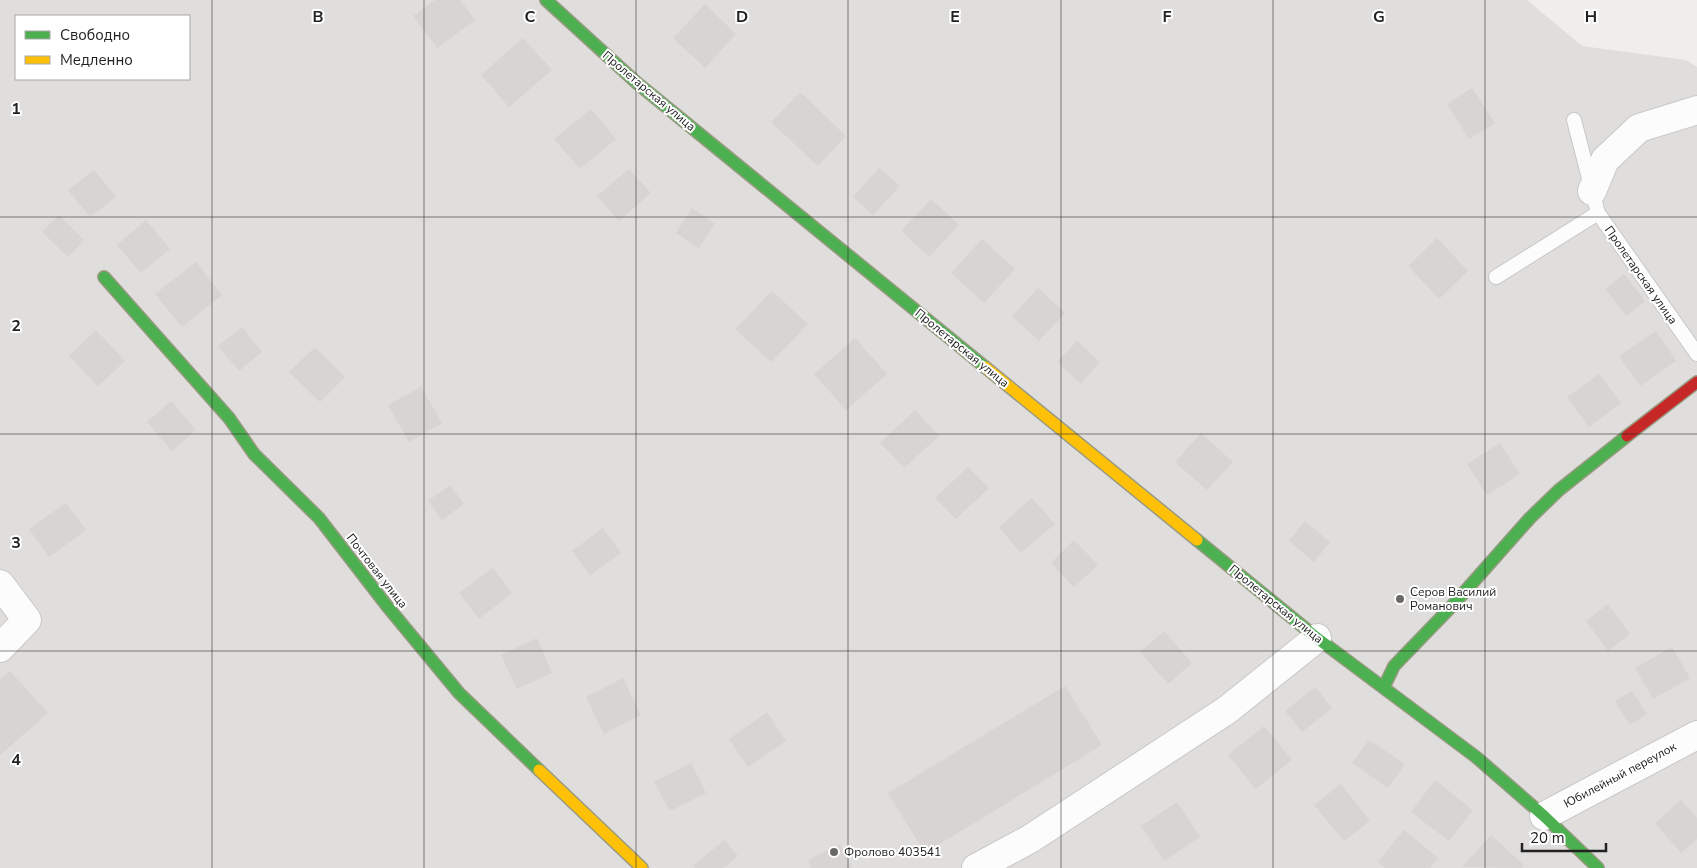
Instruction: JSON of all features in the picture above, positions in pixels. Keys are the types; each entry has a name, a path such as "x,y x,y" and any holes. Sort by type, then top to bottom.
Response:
{"street":[{"name":"Пролетарская улица","path":"546,0 637,83 1317,638 1476,757 1544,816 1598,868"},
{"path":"1595,202 1605,160 1639,128 1697,110"},
{"name":"Почтовая улица","path":"104,277 229,418 254,454 319,518 387,606 459,693 642,868"},
{"path":"1384,688 1394,666 1452,606 1530,518 1559,490 1592,463 1697,382"},
{"path":"0,584 27,620 0,648"},
{"path":"976,868 1030,839 1227,710 1317,638"},
{"name":"Юбилейный переулок","path":"1544,816 1697,735"}],"lane":[{"name":"Пролетарская улица","path":"1574,120 1595,202 1697,354"},
{"path":"1496,277 1595,202"}],"shaded area":[{"path":"0,0 1527,0 1582,46 1686,60 1697,67 1697,868 0,868"}],"building":[{"path":"435,0 460,0 475,20 437,48 413,16"},
{"path":"705,4 736,34 705,68 673,38"},
{"path":"523,38 552,70 509,107 481,75"},
{"path":"1472,88 1495,123 1469,139 1447,104"},
{"path":"800,92 846,136 818,166 771,122"},
{"path":"591,109 616,139 580,169 554,139"},
{"path":"879,168 900,186 873,215 853,197"},
{"path":"629,169 651,193 619,221 597,196"},
{"path":"94,170 116,197 90,217 68,190"},
{"path":"931,199 959,225 929,257 901,231"},
{"path":"692,208 715,224 699,248 676,233"},
{"path":"59,215 84,240 68,257 42,232"},
{"path":"146,220 170,249 141,273 117,245"},
{"path":"1437,238 1468,271 1439,299 1408,266"},
{"path":"982,239 1015,269 984,303 951,273"},
{"path":"196,262 222,295 182,327 155,294"},
{"path":"1624,274 1645,301 1627,316 1605,289"},
{"path":"1038,288 1065,313 1039,341 1012,316"},
{"path":"772,291 808,324 771,362 735,329"},
{"path":"242,327 262,352 239,371 218,346"},
{"path":"96,330 125,361 98,386 69,356"},
{"path":"1656,331 1676,361 1640,386 1619,356"},
{"path":"855,338 887,374 846,410 814,374"},
{"path":"1077,341 1100,362 1081,384 1057,362"},
{"path":"315,347 345,377 320,402 289,372"},
{"path":"1599,374 1621,403 1589,427 1567,397"},
{"path":"421,387 442,423 409,442 388,405"},
{"path":"171,401 196,430 172,451 147,422"},
{"path":"915,410 939,436 904,468 880,443"},
{"path":"1201,433 1233,462 1207,490 1175,462"},
{"path":"1500,443 1520,474 1487,495 1467,464"},
{"path":"968,467 989,488 956,519 935,498"},
{"path":"450,485 464,504 442,520 428,501"},
{"path":"1032,498 1055,524 1021,553 999,527"},
{"path":"66,503 86,530 49,557 29,529"},
{"path":"1305,521 1330,542 1314,562 1289,541"},
{"path":"603,528 621,553 590,575 572,551"},
{"path":"1074,540 1098,565 1074,587 1051,563"},
{"path":"493,568 512,593 479,619 459,593"},
{"path":"1608,604 1630,634 1608,651 1586,621"},
{"path":"1164,631 1192,663 1168,684 1140,652"},
{"path":"537,638 552,673 517,689 501,655"},
{"path":"1672,647 1690,678 1653,699 1635,668"},
{"path":"10,671 48,713 0,755 0,679"},
{"path":"623,678 641,715 604,734 586,697"},
{"path":"1065,686 1102,745 925,853 888,793"},
{"path":"1315,687 1332,708 1302,732 1285,711"},
{"path":"1632,691 1647,714 1630,725 1615,701"},
{"path":"767,712 786,741 748,767 729,739"},
{"path":"1264,726 1292,760 1256,789 1228,755"},
{"path":"1369,740 1405,764 1388,788 1352,763"},
{"path":"691,763 706,793 670,811 654,782"},
{"path":"1435,780 1473,810 1449,841 1411,812"},
{"path":"1341,784 1370,821 1344,841 1314,805"},
{"path":"1681,800 1697,818 1697,839 1681,853 1655,823"},
{"path":"1177,802 1200,837 1164,861 1141,826"},
{"path":"1404,830 1438,858 1430,868 1385,868 1378,862"},
{"path":"1491,835 1524,865 1522,868 1462,867"},
{"path":"725,840 738,856 723,868 696,868 693,865"},
{"name":"Фролово 403541","path":"840,844 852,868 811,868 808,860"}],"traffic: fast":[{"path":"546,0 637,83 985,367"},
{"path":"104,277 229,418 254,454 319,518 387,606 459,693 539,770"},
{"path":"1384,687 1394,666 1452,606 1530,518 1559,490 1627,436"},
{"path":"1197,540 1317,638 1476,757 1544,816 1598,868"}],"traffic: slow":[{"path":"985,367 1197,540"},
{"path":"539,770 642,868"}],"traffic: jam":[{"path":"1627,436 1697,382"}],"place":[{"name":"Серов Василий Романович","path":"1400,599"},
{"name":"Фролово 403541","path":"834,852"}]}
